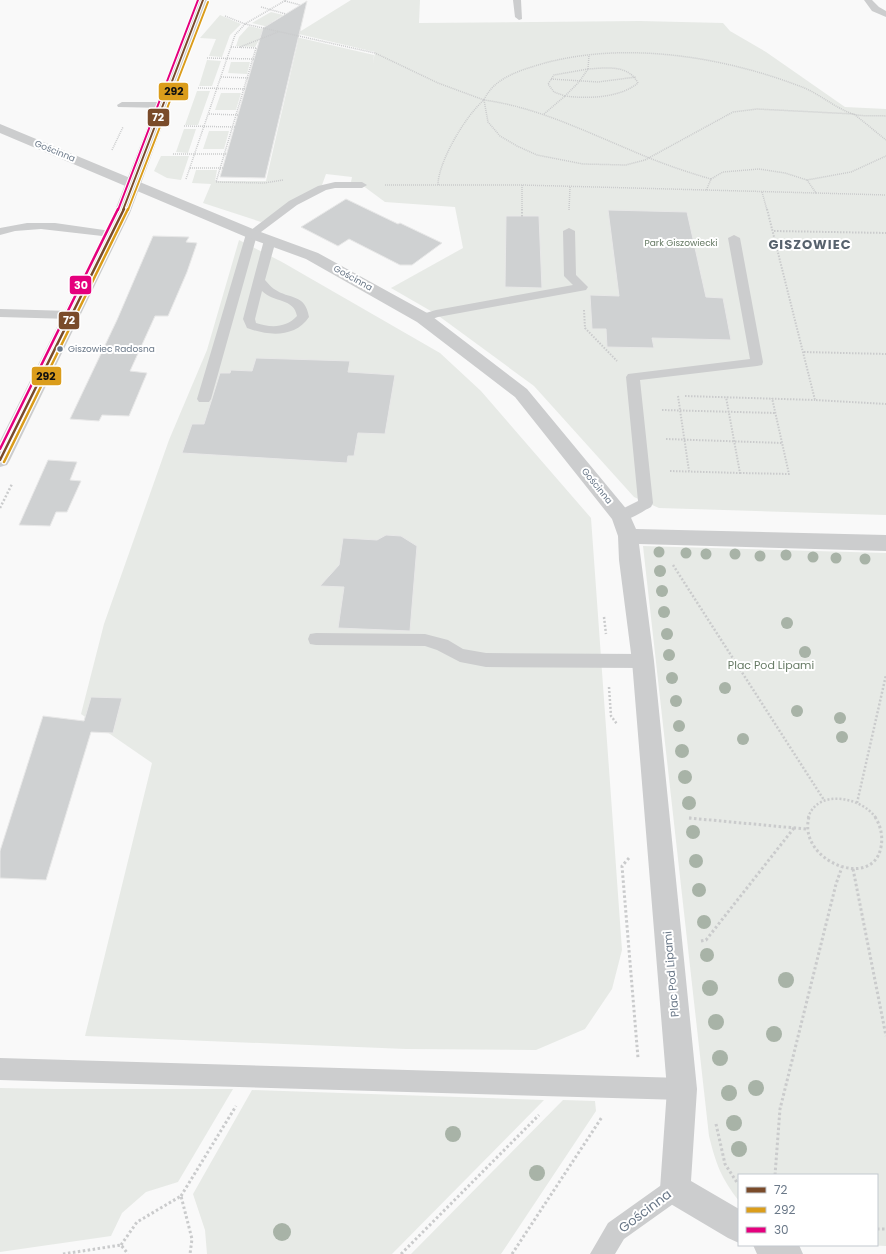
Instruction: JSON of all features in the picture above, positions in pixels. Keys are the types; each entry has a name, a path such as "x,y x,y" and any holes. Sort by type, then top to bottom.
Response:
{"street":[{"path":"0,460 134,184 203,0"},
{"name":"Gościnna","path":"0,128 252,234 312,256 423,318 521,393 625,526"},
{"path":"625,526 886,543"},
{"name":"Plac Pod Lipami","path":"625,526 643,661 682,1089 675,1189"},
{"path":"675,1189 738,1226"},
{"path":"771,1246 787,1254"}],"lane":[{"path":"517,0 519,17"},
{"path":"868,0 871,5 880,12 886,14"},
{"path":"122,105 164,105"},
{"path":"204,399 252,234 292,203 322,188 335,185 362,185"},
{"path":"0,232 12,227 37,226 111,234"},
{"path":"569,231 570,276 582,287"},
{"path":"625,526 646,503 633,377 757,362 734,238"},
{"path":"259,280 270,292 297,302 302,309 303,317 296,325 291,328 275,329 251,325 249,319 259,280 270,240"},
{"path":"423,318 436,314 582,287"},
{"path":"0,313 71,315"},
{"path":"316,639 425,640 442,645 460,655 486,660 643,661"},
{"path":"0,1069 682,1089"},
{"name":"Gościnna","path":"602,1254 616,1231 675,1189"}],"path":[{"path":"185,180 235,35 245,24 286,0 300,5"},
{"path":"262,7 286,14"},
{"path":"221,14 245,24 375,53 438,83 484,100 516,106 544,114 648,158 711,179"},
{"path":"240,47 279,31"},
{"path":"231,47 257,48 216,182 264,183 282,180 335,185"},
{"path":"886,116 854,114 798,110 744,110 733,112 642,161 620,165 597,165 578,164 536,155 514,146 498,134 488,123 484,100 485,94 496,84 515,74 561,58 614,53 641,54 723,64 803,87 854,114 886,140"},
{"path":"544,114 566,97 582,80 588,69 590,55"},
{"path":"181,58 253,59"},
{"path":"588,69 624,69 636,77 638,83 629,91 588,97 566,97 554,92 548,84 554,75 588,69"},
{"path":"221,77 248,78"},
{"path":"550,79 598,82 618,81 636,77"},
{"path":"170,88 245,89"},
{"path":"438,185 438,180 458,132 477,105 484,100"},
{"path":"208,114 237,114"},
{"path":"155,126 234,127"},
{"path":"141,164 154,166 160,154 225,154"},
{"path":"706,191 711,179 723,172 752,169 785,173 807,180 851,172 886,156"},
{"path":"190,168 223,168"},
{"path":"807,180 816,193"},
{"path":"362,185 522,185 886,195"},
{"path":"522,185 522,218"},
{"path":"762,192 774,230 815,400"},
{"path":"774,230 886,233"},
{"path":"582,287 585,328 633,377"},
{"path":"804,352 886,354"},
{"path":"671,396 772,398 886,404"},
{"path":"678,396 689,471"},
{"path":"726,397 740,473"},
{"path":"667,471 790,474 772,398"},
{"path":"658,410 775,413"},
{"path":"662,439 782,442"},
{"path":"665,563 680,565"},
{"path":"672,564 824,800"},
{"path":"857,803 886,675"},
{"path":"840,798 857,803 873,815 885,831 886,847 880,859 868,867 853,869 842,867 825,859 812,845 806,829 810,812 824,800 840,798"},
{"path":"688,818 806,829"},
{"path":"693,942 706,940 794,828"},
{"path":"776,1174 780,1109 836,884 842,867"},
{"path":"853,869 886,1036"},
{"path":"63,1254 121,1245 137,1222 153,1211 181,1196 254,1077"},
{"path":"401,1254 553,1101 554,1086"},
{"path":"512,1254 605,1113"},
{"path":"716,1122 725,1164 738,1184"},
{"path":"181,1196 192,1239 190,1254"},
{"path":"121,1245 128,1254"}],"green space":[{"name":"Park Giszowiecki","path":"351,0 420,0 419,23 640,21 723,23 730,31 766,52 845,107 886,109 886,515 659,508 634,497 534,386 436,314 391,288 463,248 455,207 385,202 362,185 362,182 351,182 352,177 326,174 322,185 261,222 203,203 211,184 192,183 196,170 217,170 215,181 266,181 298,41 259,40 255,47 236,46 239,37 249,26 374,55 373,63 375,52 252,23 271,12 283,15 272,22 301,31"},
{"path":"220,15 241,24 230,35 222,57 209,56 216,39 200,38"},
{"path":"207,60 221,61 212,86 199,86"},
{"path":"231,62 250,62 247,74 228,73"},
{"path":"197,91 210,91 198,125 185,125"},
{"path":"221,93 241,93 236,110 215,110"},
{"path":"184,129 196,129 188,153 176,152"},
{"path":"209,131 229,131 224,149 203,149"},
{"path":"161,156 189,156 181,180 167,178 154,171"},
{"path":"239,240 282,262 440,353 481,391 591,518 622,950 612,989 585,1029 536,1050 406,1049 85,1036 152,763 81,714 104,624 169,440 207,350"},
{"name":"Plac Pod Lipami","path":"643,546 886,553 886,1246 878,1246 878,1174 738,1174 738,1200 723,1178 714,1155 709,1136"},
{"path":"0,1088 233,1089 178,1182 146,1192 122,1213 111,1236 0,1252"},
{"path":"252,1090 544,1100 392,1254 207,1254 205,1230 193,1194"},
{"path":"563,1100 595,1101 596,1111 501,1254 411,1254"}],"building":[{"path":"307,1 265,178 220,177 263,28"},
{"path":"346,199 442,243 412,265 400,265 349,239 338,246 301,227"},
{"path":"608,210 687,212 706,297 723,298 731,340 652,338 654,348 607,347 606,329 592,329 590,295 619,296"},
{"path":"506,216 539,216 542,288 505,287"},
{"path":"153,236 189,237 186,242 197,243 187,272 168,316 155,316 130,371 147,373 129,416 102,415 99,421 70,419 117,320"},
{"path":"256,358 350,361 348,372 395,375 385,434 358,433 354,456 348,456 347,463 182,453 192,424 204,424 220,373 230,373 231,370 252,371"},
{"path":"48,460 77,462 70,480 81,481 67,512 56,512 50,526 19,525"},
{"path":"386,535 401,536 417,546 410,631 338,628 344,587 320,586 339,565 343,538 377,540"},
{"path":"91,697 122,698 113,733 91,732 46,880 0,878 0,851 43,716 84,721"}],"transit line":[{"name":"30","path":"0,449 117,211 198,0"},
{"name":"72","path":"0,460 122,213 203,0"},
{"name":"292","path":"4,462 126,215 208,2"}],"place":[{"name":"Giszowiec Radosna","path":"60,349"}],"district":[{"name":"GISZOWIEC","path":"810,244"}]}
